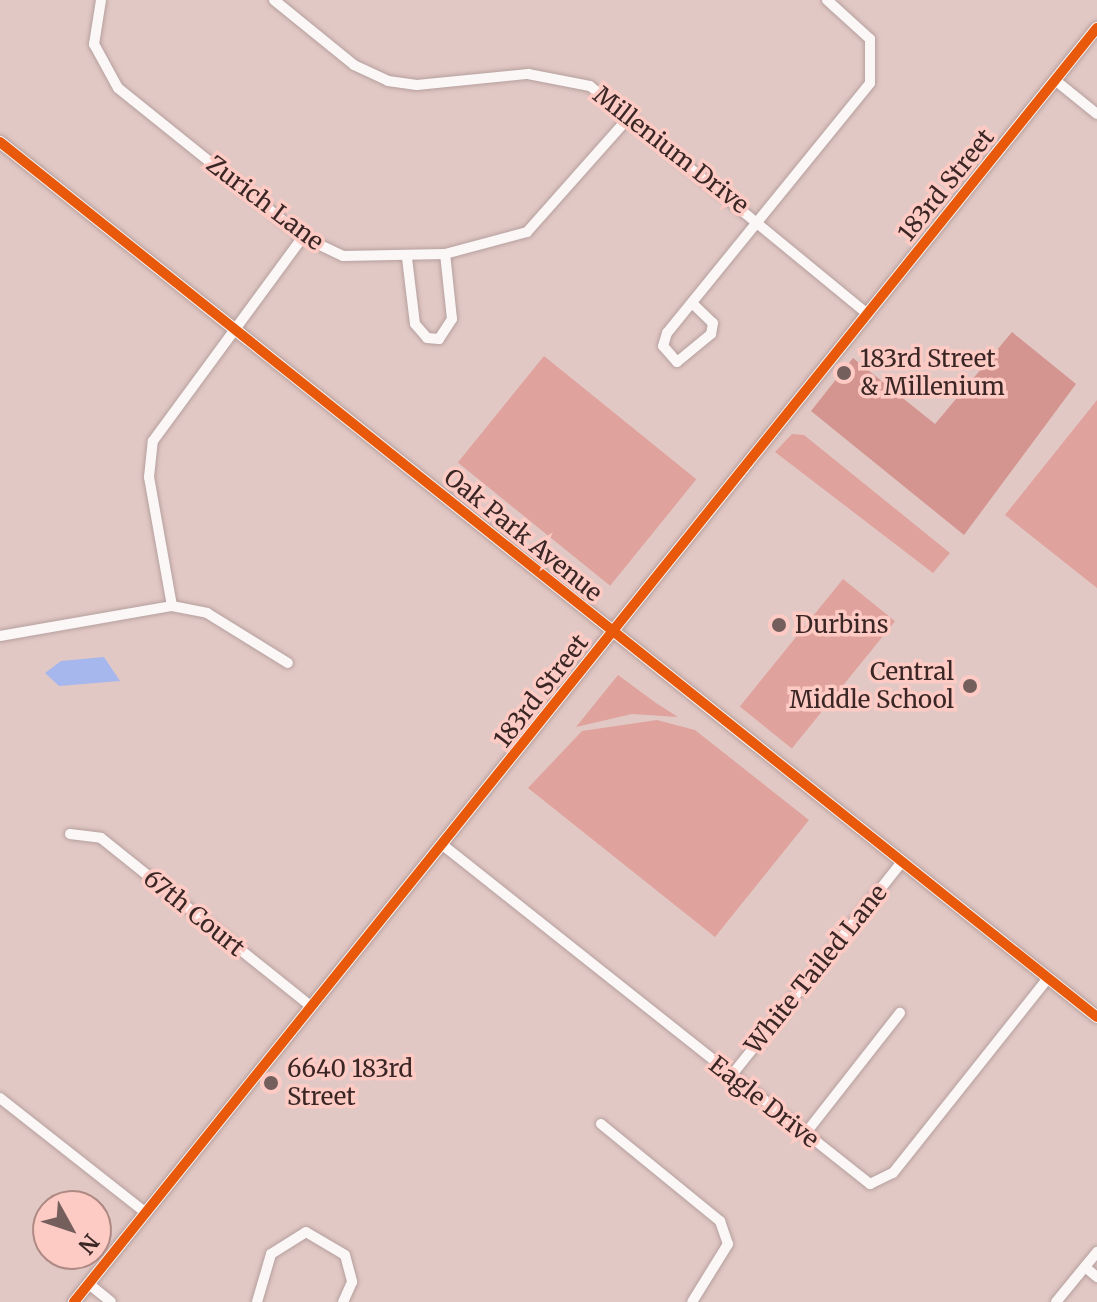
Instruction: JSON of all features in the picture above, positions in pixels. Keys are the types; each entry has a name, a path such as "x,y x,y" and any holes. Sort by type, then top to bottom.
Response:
{"street":[{"name":"Zurich Lane","path":"101,0 94,44 108,78 303,237 343,256 407,258 490,247 538,225 631,115"},
{"name":"Millenium Drive","path":"274,0 354,65 388,81 417,85 544,74 590,86 761,219 868,314"},
{"path":"692,303 713,323 711,334 677,362 663,346 692,303 873,76 870,39 827,0"},
{"name":"183rd Street","path":"74,1302 444,846 1097,28"},
{"path":"1055,80 1097,114"},
{"name":"Oak Park Avenue","path":"0,142 1097,1017"},
{"path":"172,606 149,477 153,441 303,237"},
{"path":"407,258 415,324 422,335 439,339 452,319 445,254"},
{"path":"0,636 172,606 207,613 288,663"},
{"name":"67th Court","path":"70,834 101,838 312,1007"},
{"name":"Eagle Drive","path":"444,846 864,1180 887,1181 1048,978"},
{"name":"White Tailed Lane","path":"731,1076 902,862"},
{"path":"805,1134 900,1013"},
{"path":"0,1098 146,1213"},
{"path":"601,1124 720,1221 728,1244 692,1302"},
{"path":"257,1302 271,1254 306,1232 345,1255 352,1282 343,1302"},
{"path":"1056,1302 1097,1252"},
{"path":"1085,1267 1097,1277"},
{"path":"89,1284 111,1302"}],"shaded area":[{"path":"1012,332 1076,384 964,535 811,411 853,358 935,424"},
{"path":"544,356 696,479 610,586 458,462"},
{"path":"1097,400 1097,588 1005,515"},
{"path":"792,434 804,435 950,553 933,573 775,452"},
{"path":"843,579 895,621 792,749 740,706"},
{"path":"618,675 678,717 632,714 576,727"},
{"path":"657,720 695,730 809,820 715,937 528,788 582,731"}],"water":[{"path":"104,657 120,681 59,686 45,673 61,661"}],"cycle path":[{"path":"74,1302 1097,28"},
{"path":"0,142 1097,1017"}],"place":[{"name":"183rd Street & Millenium","path":"844,373"},
{"name":"Durbins","path":"779,625"},
{"name":"Central Middle School","path":"970,686"},
{"name":"6640 183rd Street","path":"271,1083"}]}
